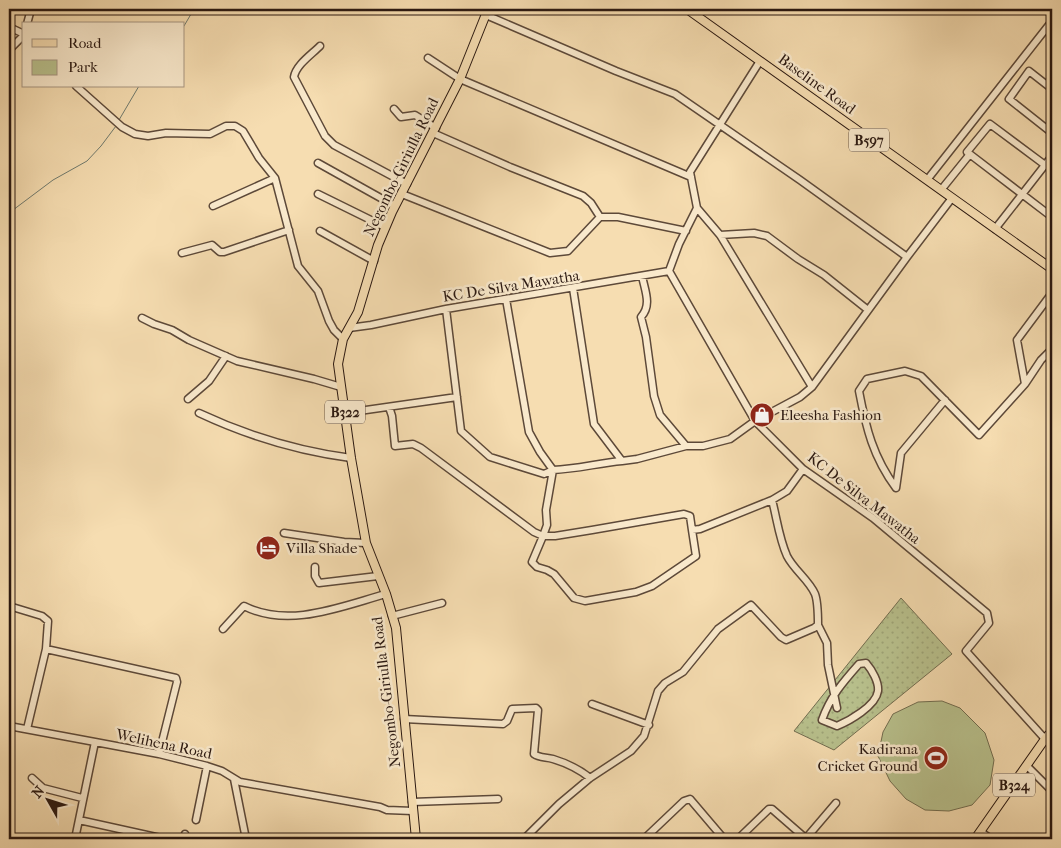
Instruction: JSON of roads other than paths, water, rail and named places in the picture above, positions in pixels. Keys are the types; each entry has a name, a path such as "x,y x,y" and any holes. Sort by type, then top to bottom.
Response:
{"main road":[{"name":"Baseline Road","path":"687,9 1052,269"},
{"name":"Negombo-Giriulla Road","path":"416,839 396,628 386,594 366,543 351,458 338,364 343,339 358,312 385,228 460,79 487,12"},
{"name":"B324","path":"975,839 1052,731"}],"street":[{"path":"28,22 31,9"},
{"path":"487,12 616,71 675,94 907,257"},
{"path":"926,180 1052,21"},
{"path":"9,27 22,34"},
{"path":"9,50 22,37"},
{"path":"320,46 299,66 294,77 325,136 334,146 407,184"},
{"path":"428,58 460,79 691,177"},
{"path":"760,61 690,172 697,208 720,235 812,387"},
{"path":"1052,89 1029,71 1009,99 1052,133"},
{"path":"78,88 110,118 135,134 148,136 166,133 210,134 226,126 235,126 242,131 259,158 275,178 298,266 318,291 329,321 334,330 343,339"},
{"path":"394,109 402,117 406,118 415,114 435,130 510,167 583,196 591,203 600,217"},
{"path":"1045,165 990,124 967,152 1052,217"},
{"path":"941,190 970,154"},
{"path":"995,229 1052,156"},
{"path":"318,163 395,206"},
{"path":"213,206 275,178"},
{"path":"318,194 385,228"},
{"path":"402,194 550,254 568,251 600,217 618,216 686,231"},
{"path":"446,309 462,430 490,456 544,474 553,470 574,470 622,460 637,459 686,446 703,446 730,439 755,421 787,406 812,387 952,198"},
{"path":"669,271 679,244 697,208"},
{"path":"182,253 212,245 220,252 224,252 289,230"},
{"path":"320,231 374,261"},
{"path":"720,235 754,233 767,236 798,259 824,274 868,310"},
{"name":"KC De Silva Mawatha","path":"349,328 446,309 669,271 755,421 803,470 873,518 987,613 989,623 966,651 1045,739"},
{"path":"642,276 648,303 641,317 646,337 654,396 660,415 686,446"},
{"path":"573,288 594,424 622,460"},
{"path":"1025,384 1017,340 1052,295"},
{"path":"389,407 392,416 394,446 413,444 421,448 534,532 543,536 555,536 684,514 690,516 696,556 652,586 636,592 585,601 574,598 554,574 537,567 532,562 543,536 547,525 546,510 553,470 529,432 506,299"},
{"path":"142,318 237,361 341,387"},
{"path":"945,400 901,453 896,488 882,470 865,424 859,391 867,378 905,372 921,376 945,400 979,435 1025,384 1041,360 1052,349"},
{"path":"188,399 208,381 226,356"},
{"path":"345,413 457,397"},
{"path":"199,413 234,429 279,444 326,455 351,458"},
{"path":"692,530 700,529 772,500 787,491 803,470"},
{"path":"772,500 780,537 791,564 816,596 818,624 827,643 828,665 837,708"},
{"path":"284,532 344,542 366,543"},
{"path":"315,567 315,576 318,583 378,576"},
{"path":"223,630 244,606 256,612 298,616 386,594"},
{"path":"392,616 442,603"},
{"path":"524,839 559,804 590,778 631,751 644,736 658,690 665,683 683,672 718,629 751,604 786,640 814,628 818,624"},
{"path":"9,606 42,616 48,621 46,649 27,729"},
{"path":"46,649 176,678 177,682 159,754"},
{"path":"866,663 872,671 878,689 876,696 860,714 837,726 822,720 827,705 834,694 859,664 866,663"},
{"path":"592,704 648,725"},
{"path":"404,720 503,724 507,721 512,709 536,708 538,710 534,754 581,771 590,778"},
{"path":"9,726 95,742"},
{"name":"Welihena Road","path":"75,839 95,742 159,754 207,766 222,771 240,782 380,807 387,810 413,811"},
{"path":"196,820 207,766"},
{"path":"1027,766 1052,791"},
{"path":"32,778 43,788 82,798"},
{"path":"234,779 246,839"},
{"path":"644,839 684,800 690,799 724,839"},
{"path":"412,802 498,800"},
{"path":"738,839 769,808 772,808 807,837 836,803"},
{"path":"79,820 165,839"},
{"path":"981,832 991,839"}],"waterway":[{"path":"185,24 194,9"},
{"path":"119,120 138,88"},
{"path":"9,213 53,180 87,161 116,126"}],"place":[{"name":"Eleesha Fashion","path":"762,415"},
{"name":"Villa Shade","path":"268,548"},
{"name":"Kadirana Cricket Ground","path":"936,758"}]}
